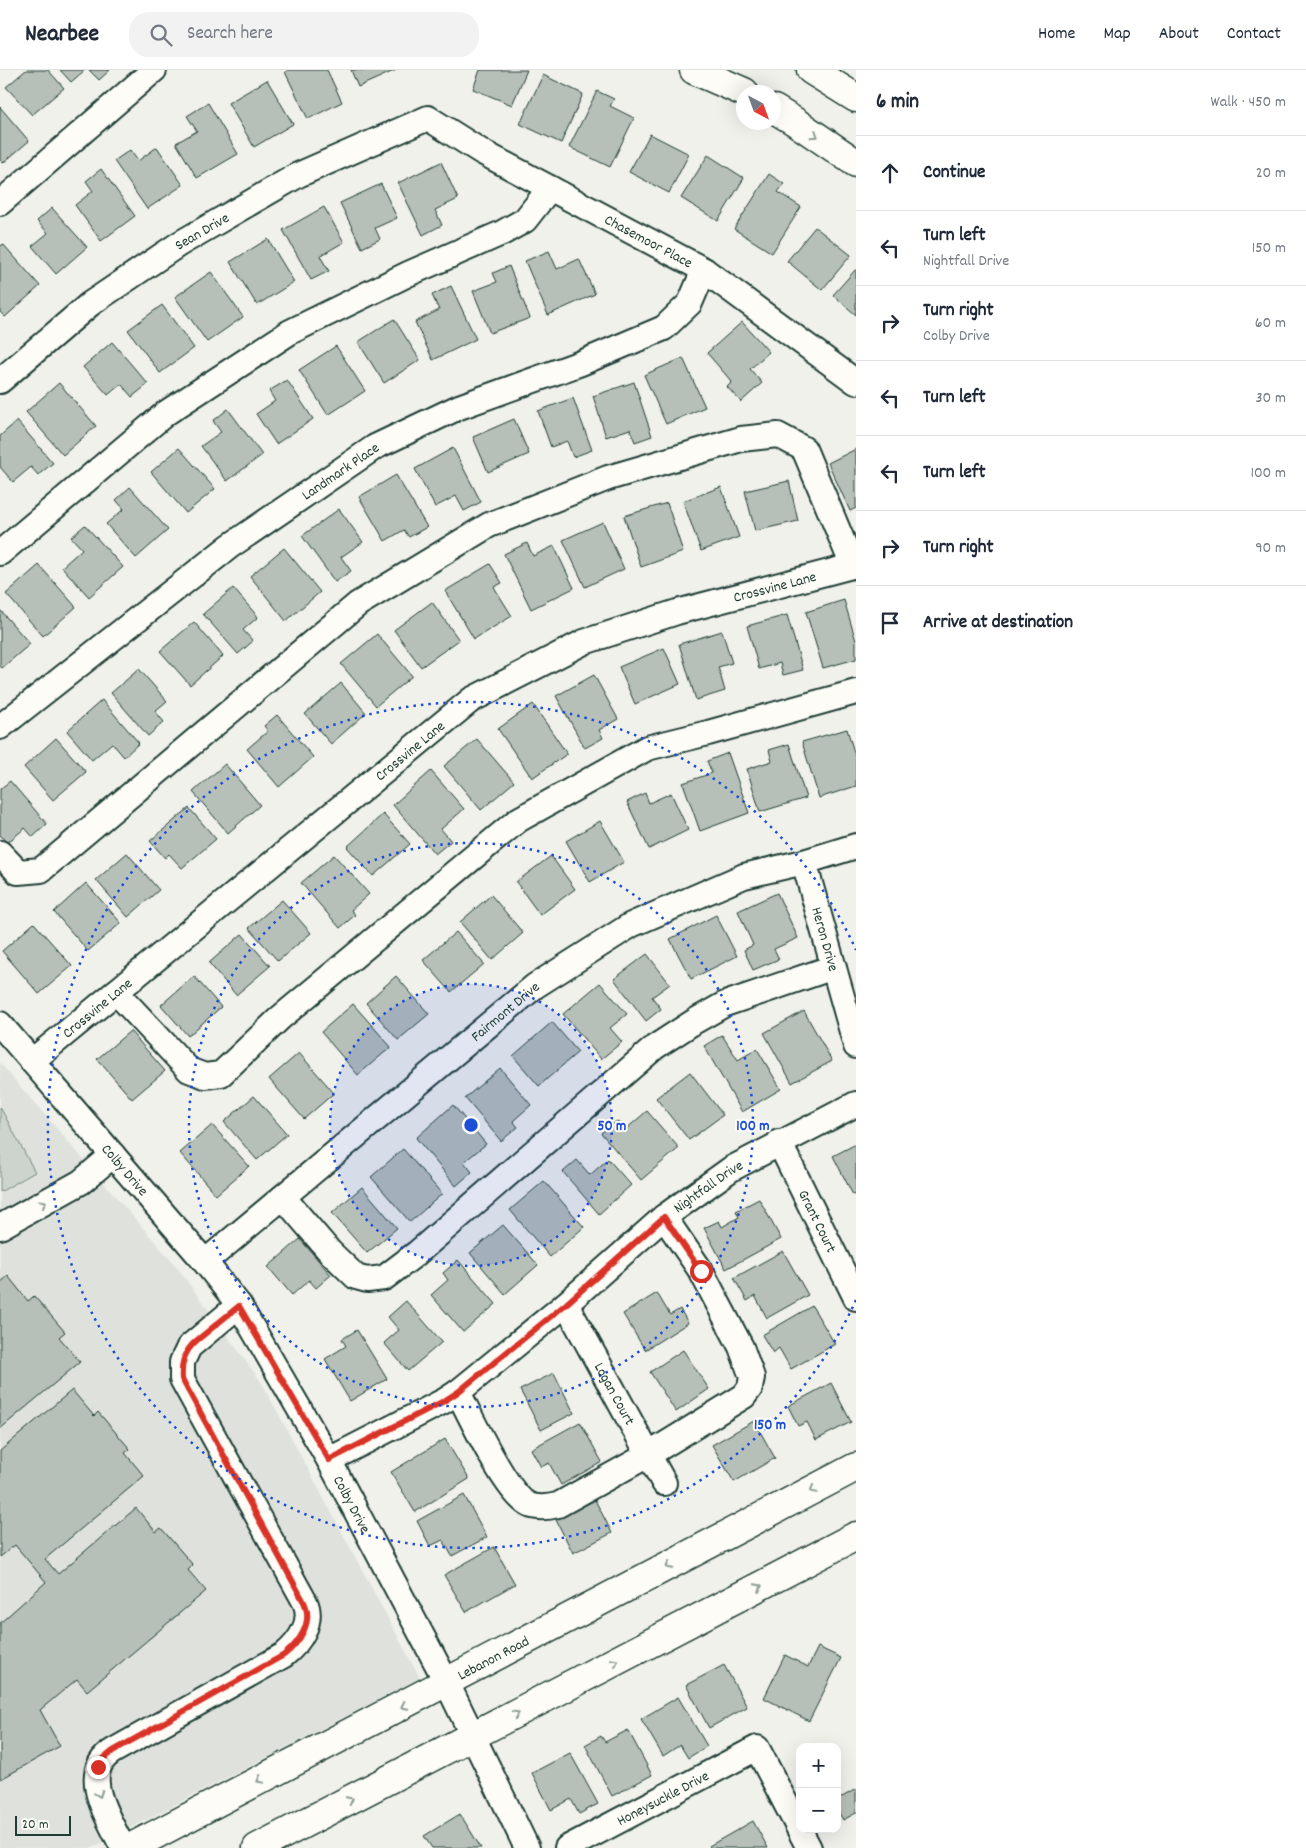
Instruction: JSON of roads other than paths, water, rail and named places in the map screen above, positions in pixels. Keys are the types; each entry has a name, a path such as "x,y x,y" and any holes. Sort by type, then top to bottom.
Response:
{"main road":[{"path":"694,70 736,88"},
{"path":"811,70 856,98"},
{"path":"781,113 856,162"},
{"name":"Lebanon Road","path":"130,1848 856,1468"},
{"path":"257,1848 856,1536"}],"street":[{"path":"0,203 154,70"},
{"name":"Chasemoor Place","path":"428,118 482,152 704,270 856,382"},
{"name":"Sean Drive","path":"0,381 90,304 179,244 298,175 428,118"},
{"path":"0,553 166,413 290,332 408,274 502,233 525,220 550,188"},
{"name":"Landmark Place","path":"0,727 230,546 374,447 459,407 581,363 664,328 690,303 704,270"},
{"path":"0,853 18,872 41,870 358,604 489,525 608,478 740,439 778,435 804,449 854,565"},
{"name":"Crossvine Lane","path":"32,1061 471,700 584,642 677,612 854,565"},
{"path":"116,992 189,1070 205,1076 221,1074 280,1018 518,820 648,748 856,692"},
{"name":"Fairmont Drive","path":"205,1262 535,986 631,925 744,876 804,862 856,846"},
{"name":"Heron Drive","path":"804,862 856,1046"},
{"path":"283,1197 330,1252 356,1276 367,1280 384,1278 417,1253 655,1047 725,1004 834,967"},
{"name":"Colby Drive","path":"0,1024 205,1262 239,1306 329,1460 447,1683 527,1848"},
{"name":"Nightfall Drive","path":"329,1460 458,1392 566,1304 664,1217 731,1169 779,1142 856,1104"},
{"name":"Grant Court","path":"779,1142 856,1298"},
{"path":"0,1227 82,1182 112,1155"},
{"path":"458,1392 508,1485 522,1500 531,1506 548,1507 558,1505 648,1455 744,1396 750,1388 752,1377 741,1348 701,1271 664,1217"},
{"name":"Logan Court","path":"566,1304 664,1483"},
{"path":"123,1848 96,1786 97,1771 103,1759 113,1751 284,1655 298,1642 307,1620 308,1609 182,1379 182,1362 189,1347 239,1306"},
{"name":"Honeysuckle Drive","path":"567,1848 757,1748 809,1848"}]}
